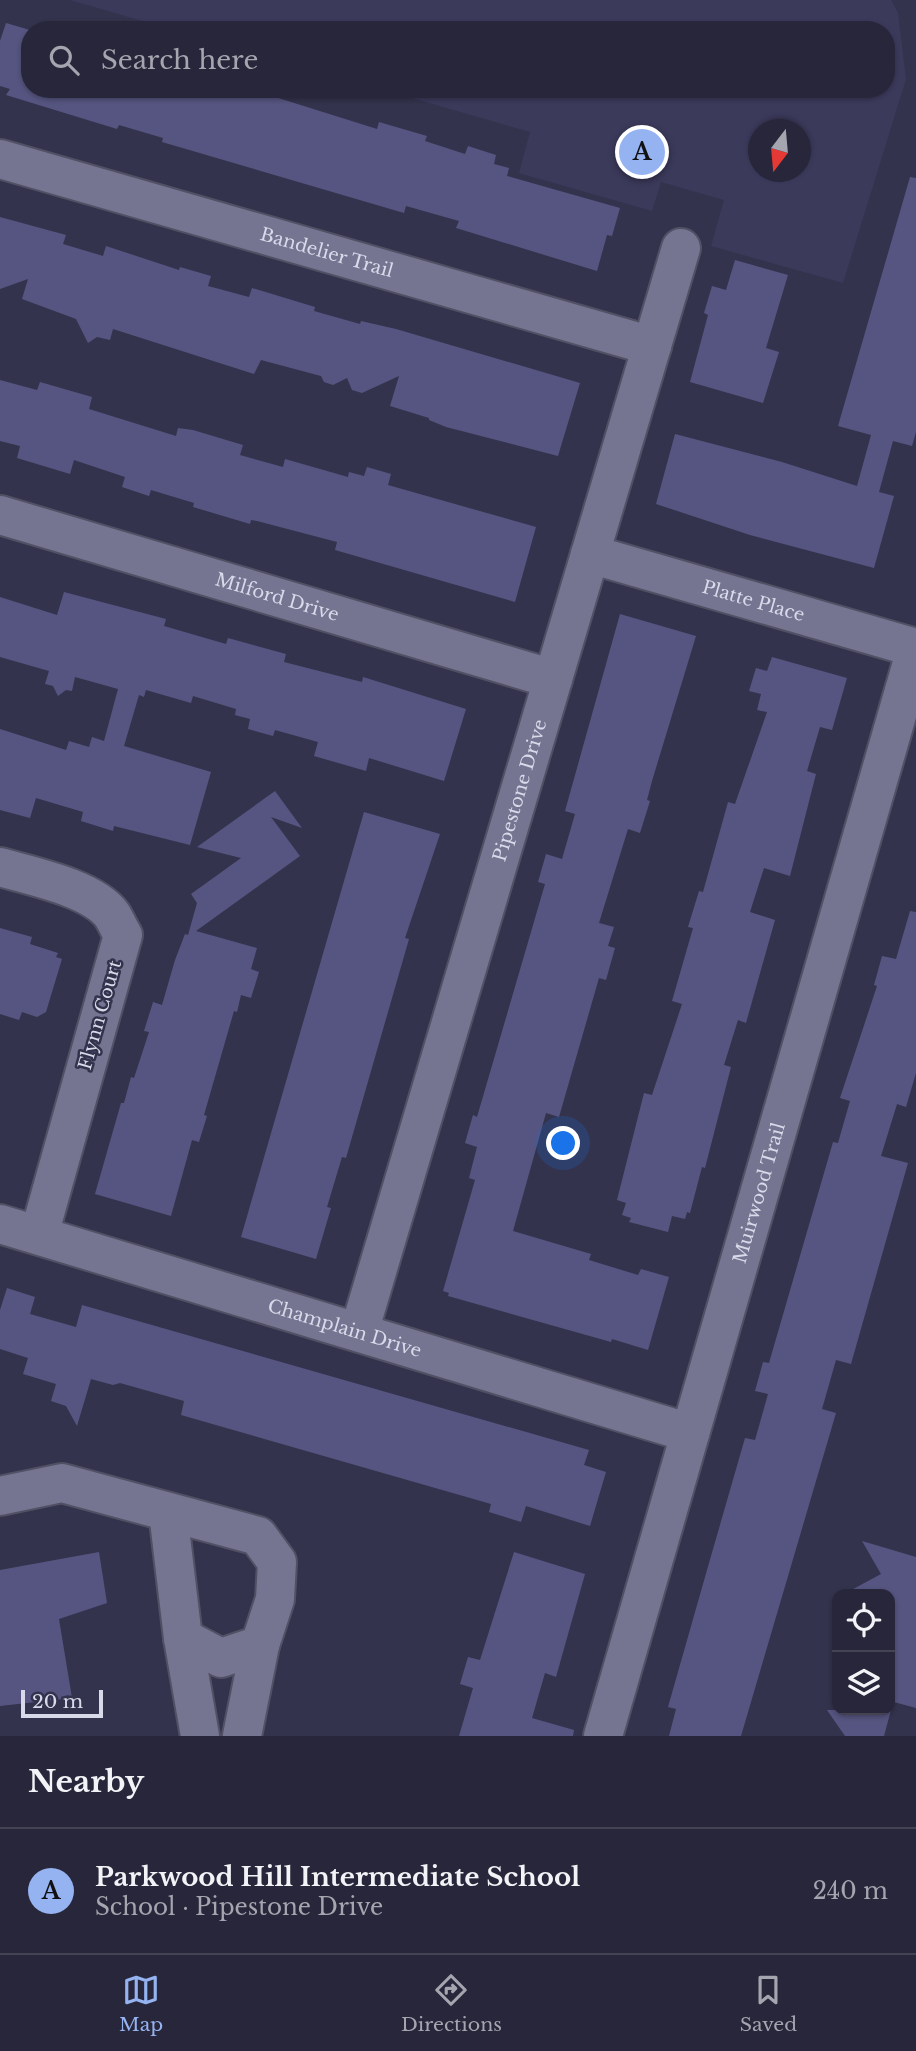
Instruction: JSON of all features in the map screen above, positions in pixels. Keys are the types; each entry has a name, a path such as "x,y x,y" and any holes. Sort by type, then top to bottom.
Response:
{"street":[{"name":"Bandelier Trail","path":"0,159 652,346"},
{"name":"Pipestone Drive","path":"359,1332 681,248"},
{"name":"Milford Drive","path":"0,515 553,680"},
{"name":"Platte Place","path":"590,554 916,649"},
{"name":"Muirwood Trail","path":"603,1736 916,649"},
{"name":"Flynn Court","path":"0,867 57,884 87,897 111,914 123,935 39,1235"},
{"name":"Champlain Drive","path":"0,1224 690,1433"},
{"path":"0,1496 62,1483 258,1536 277,1562 275,1599 260,1645 242,1736"},
{"path":"168,1512 183,1638 200,1736"},
{"path":"183,1638 222,1658 260,1645"}],"shaded area":[{"path":"70,0 891,0 898,13 906,79 843,283 711,246 724,200 661,182 652,211 519,173 530,132 412,98 895,98 895,21 143,21"}],"building":[{"path":"6,23 21,27 21,98 278,98 377,129 379,122 427,136 425,141 465,154 468,146 496,155 494,164 509,168 507,176 620,208 612,236 607,235 597,271 456,228 459,221 406,206 404,213 162,142 163,138 119,125 117,129 6,95 10,89 0,86 0,41"},
{"path":"910,177 916,178 916,432 912,446 893,441 879,492 894,496 874,568 750,535 656,504 675,434 782,462 857,486 871,435 838,426"},
{"path":"0,217 66,235 63,244 103,256 106,246 179,270 180,267 211,276 208,286 249,297 252,288 315,307 314,311 360,324 361,321 396,329 580,383 558,456 446,427 429,418 390,406 399,376 362,393 352,390 347,378 333,385 324,382 321,376 261,360 254,374 113,329 110,340 97,337 88,343 76,319 22,299 28,279 0,289"},
{"path":"735,260 788,275 766,348 779,352 763,403 690,382 708,315 704,313 712,286 726,290"},
{"path":"0,380 37,390 40,382 92,397 89,409 176,436 178,428 193,430 243,445 240,455 283,467 285,459 348,477 349,472 364,476 367,467 391,474 388,485 536,527 515,602 335,550 337,542 257,521 251,520 250,524 193,507 194,503 151,490 149,496 122,487 125,477 74,460 70,474 17,458 20,446 0,441"},
{"path":"64,592 166,619 164,626 226,644 228,638 286,654 284,662 362,682 363,677 466,709 444,781 369,758 366,771 314,756 318,742 275,730 273,736 248,729 250,719 235,715 236,709 193,696 191,703 146,690 144,697 139,695 124,746 211,772 190,845 114,826 113,831 81,821 83,812 36,798 30,818 0,810 0,729 66,750 69,741 89,747 92,737 104,741 118,689 75,677 72,691 66,690 58,696 53,686 45,684 49,671 0,657 0,597 57,615"},
{"path":"620,614 696,636 652,781 647,800 650,801 640,833 628,829 599,923 614,927 608,946 615,948 606,980 599,978 559,1117 546,1113 513,1231 591,1254 589,1260 638,1275 641,1269 669,1277 648,1350 448,1296 449,1293 443,1291 475,1180 469,1178 477,1147 465,1143 473,1115 477,1117 545,884 538,882 546,854 562,859 575,814 565,811"},
{"path":"772,657 847,678 832,730 820,727 807,771 816,774 790,876 764,868 750,912 775,920 746,1023 738,1020 724,1065 731,1067 705,1168 702,1167 690,1213 687,1212 685,1219 672,1216 668,1232 629,1222 631,1218 622,1215 626,1203 617,1200 644,1093 652,1095 682,1004 672,1001 693,928 688,927 699,891 703,892 728,802 735,804 767,712 757,710 761,694 749,691 756,668 767,671"},
{"path":"275,791 302,828 271,817 300,856 196,931 257,948 251,969 259,972 251,998 241,995 237,1012 234,1011 204,1115 207,1116 199,1142 192,1140 171,1216 95,1194 121,1103 124,1103 131,1077 134,1078 149,1032 144,1031 153,1002 162,1005 175,960 185,934 188,935 197,903 191,894 241,858 197,847"},
{"path":"364,812 440,834 405,938 409,939 346,1158 342,1157 327,1207 331,1208 316,1259 241,1237"},
{"path":"910,911 916,912 916,1073 906,1107 897,1104 881,1156 908,1163 851,1364 836,1360 822,1409 836,1413 741,1736 669,1736 676,1709 668,1707 745,1438 755,1440 768,1394 755,1391 763,1362 769,1363 833,1142 838,1143 850,1101 840,1098 877,986 874,985 882,956 896,959"},
{"path":"0,928 32,937 30,944 58,953 56,957 62,959 46,1012 37,1017 22,1012 19,1020 0,1014"},
{"path":"7,1288 35,1297 30,1314 76,1327 82,1305 589,1450 584,1465 606,1472 590,1526 526,1506 521,1522 489,1512 491,1504 181,1415 184,1401 120,1383 113,1385 91,1379 77,1426 66,1406 51,1401 56,1384 23,1374 28,1358 0,1349 0,1310"},
{"path":"862,1541 916,1557 916,1708 895,1702 895,1589 853,1589 881,1574"},
{"path":"99,1552 107,1603 59,1619 72,1698 0,1706 0,1570"},
{"path":"514,1552 585,1574 556,1677 545,1673 532,1718 574,1730 573,1736 459,1736 473,1688 460,1684 468,1657 480,1660"},
{"path":"827,1710 832,1710 832,1715 890,1715 884,1736 845,1736"}],"place":[{"name":"Parkwood Hill Intermediate School","path":"642,152"}]}
